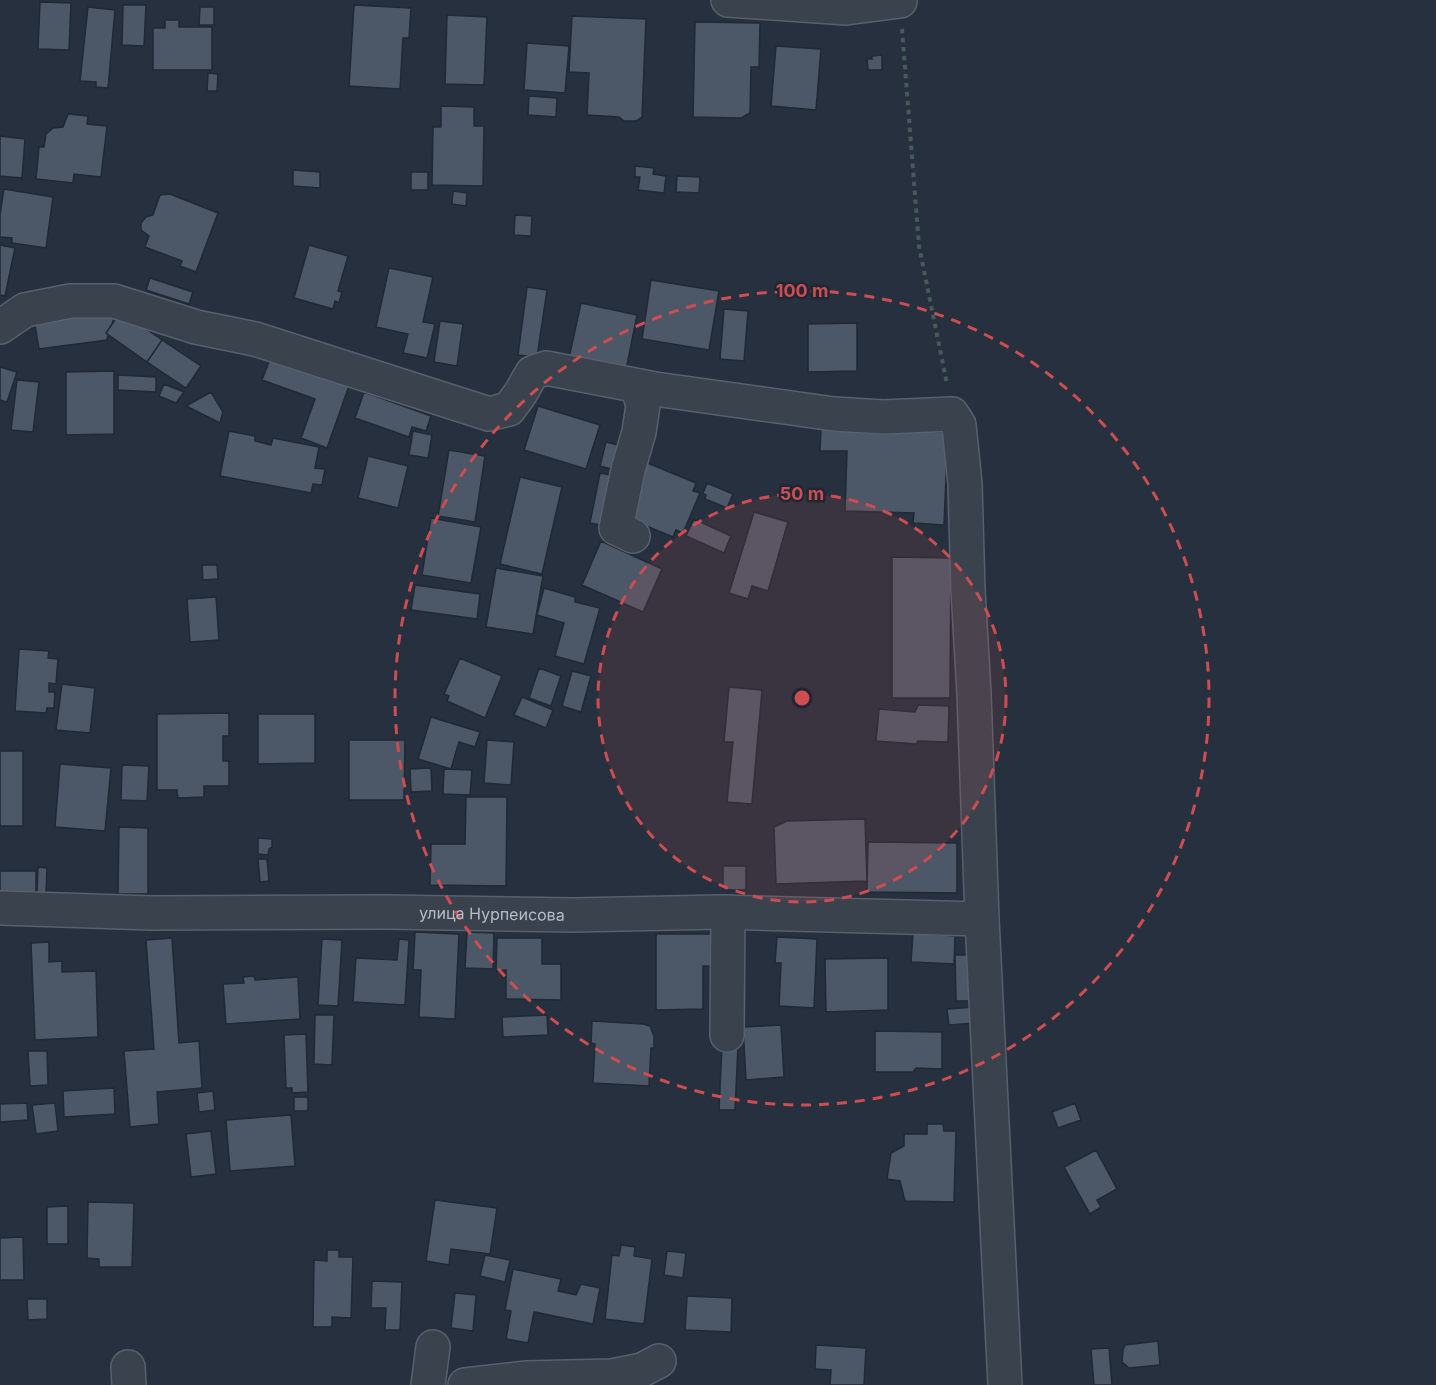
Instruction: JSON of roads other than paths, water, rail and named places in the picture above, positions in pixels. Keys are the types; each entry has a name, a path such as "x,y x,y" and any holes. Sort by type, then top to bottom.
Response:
{"street":[{"path":"728,0 846,8 900,1"},
{"path":"0,327 25,310 70,302 114,301 196,327 255,339 489,414 509,409 532,374 546,368 637,386 834,414 883,417 952,414 959,425 965,484 982,919 1005,1385"},
{"path":"633,536 616,528 628,470 639,432 643,405 637,386"},
{"name":"улица Нурпеисова","path":"0,908 152,913 386,912 574,915 728,912 982,919"},
{"path":"727,1035 728,912"},
{"path":"428,1385 433,1347"},
{"path":"465,1385 527,1378 612,1376 642,1370 659,1361"}]}
